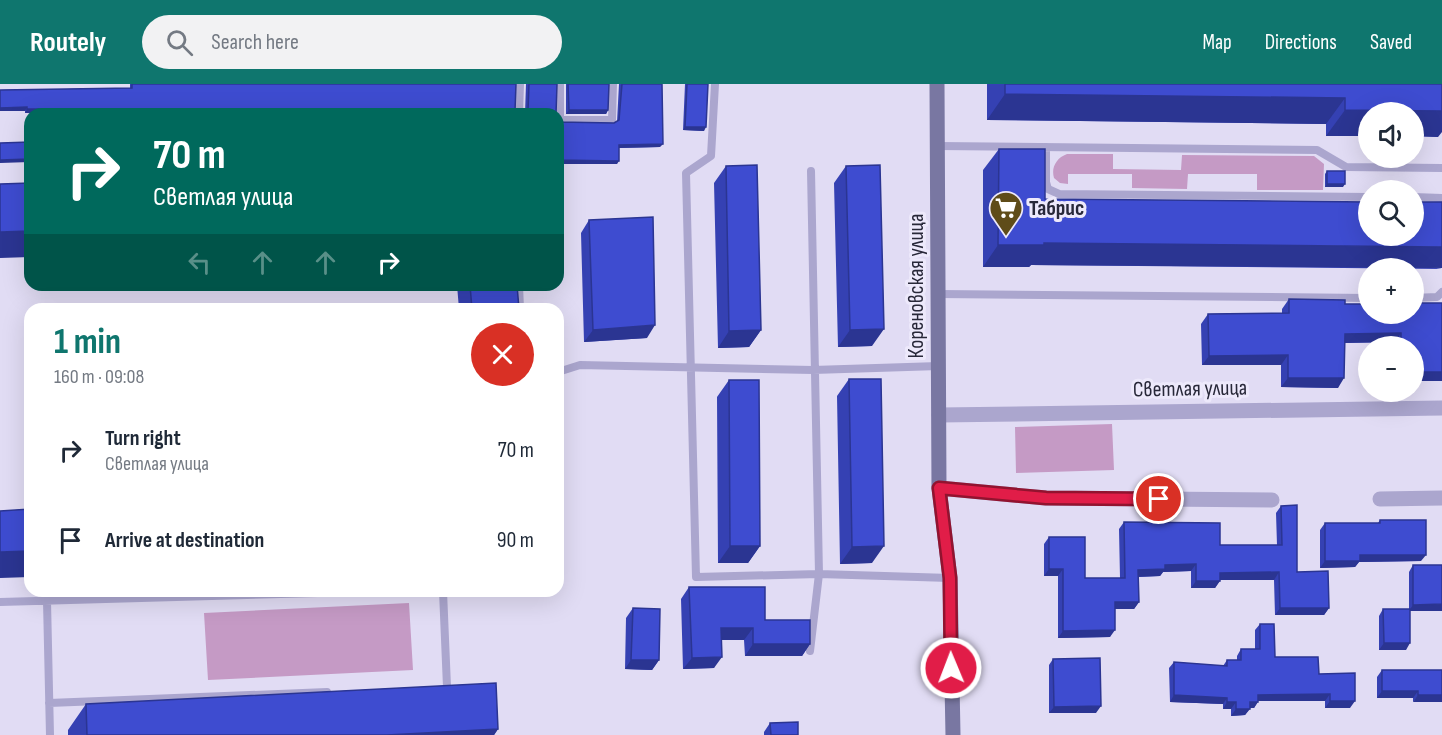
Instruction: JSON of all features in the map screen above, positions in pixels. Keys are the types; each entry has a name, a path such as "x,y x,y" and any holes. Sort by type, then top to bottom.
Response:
{"street":[{"name":"Кореновская улица","path":"937,84 939,488 950,578 953,735"},
{"name":"Светлая улица","path":"939,415 1442,408"},
{"path":"939,488 1046,498 1272,501"},
{"path":"1380,499 1442,498"}],"lane":[{"path":"519,108 520,84"},
{"path":"560,84 560,108"},
{"path":"564,120 612,120 613,84"},
{"path":"715,84 711,156 686,173 696,577 819,574 950,578"},
{"path":"938,146 1317,150 1346,167 1442,168"},
{"path":"1046,147 1046,182 1048,189 1059,194 1358,197"},
{"path":"810,651 819,574 813,370 811,171"},
{"path":"1424,197 1442,198"},
{"path":"1424,298 1437,297 1442,292"},
{"path":"938,294 1358,298"},
{"path":"564,370 580,365 813,370 939,366"},
{"path":"0,602 184,597"},
{"path":"443,597 447,687"},
{"path":"47,601 50,735"},
{"path":"435,687 459,687"},
{"path":"49,703 342,691"}],"shaded area":[{"path":"1067,154 1113,154 1113,169 1181,170 1182,155 1314,156 1324,164 1323,190 1257,190 1257,174 1188,174 1187,189 1132,188 1132,174 1068,174 1068,184 1060,183 1054,178 1054,167 1060,158"},
{"path":"1112,424 1114,470 1016,473 1015,427"},
{"path":"409,603 413,670 208,680 204,613"}],"building":[{"path":"132,84 516,84 515,108 0,108 0,90 132,88"},
{"path":"529,84 557,84 556,108 528,108"},
{"path":"568,84 609,84 608,110 569,110"},
{"path":"622,84 662,84 663,144 619,145 619,161 564,160 564,122 614,123 619,120"},
{"path":"687,84 708,84 706,127 685,127"},
{"path":"1005,84 1442,84 1442,111 1424,111 1424,102 1358,102 1358,110 1345,110 1345,98 1005,94"},
{"path":"24,142 24,159 0,160 0,143"},
{"path":"999,149 1045,149 1045,199 1358,202 1358,246 1424,246 1424,202 1442,202 1442,247 1044,243 1044,245 998,245"},
{"path":"757,165 761,330 729,331 726,166"},
{"path":"880,165 884,329 850,330 846,166"},
{"path":"1327,171 1345,171 1345,184 1327,184"},
{"path":"24,183 24,231 0,232 0,184"},
{"path":"653,217 655,325 593,330 589,220"},
{"path":"470,291 518,291 518,303 472,303"},
{"path":"1289,299 1345,300 1345,304 1358,304 1358,324 1424,324 1424,303 1442,303 1442,372 1424,372 1424,336 1401,336 1401,333 1345,334 1344,378 1288,378 1288,355 1209,356 1208,314 1289,313"},
{"path":"849,379 881,379 884,546 852,547"},
{"path":"729,380 759,380 760,546 730,546"},
{"path":"1297,505 1297,572 1328,571 1329,608 1280,608 1279,572 1220,573 1220,581 1196,581 1196,564 1165,565 1165,569 1138,570 1139,602 1115,602 1115,630 1063,631 1063,569 1049,569 1049,537 1085,537 1085,578 1125,578 1124,522 1220,523 1220,545 1282,545 1281,506"},
{"path":"24,509 24,551 0,552 0,511"},
{"path":"1380,520 1426,520 1426,555 1360,555 1360,561 1325,561 1325,523 1380,523"},
{"path":"1413,565 1442,565 1442,604 1413,605"},
{"path":"689,587 765,587 765,620 810,620 810,644 753,644 753,628 721,628 722,657 692,658"},
{"path":"633,608 660,609 659,660 631,660"},
{"path":"1383,609 1410,609 1410,643 1384,643"},
{"path":"1260,624 1274,624 1275,657 1318,657 1319,674 1355,673 1355,701 1330,701 1330,694 1258,695 1258,702 1250,702 1250,709 1236,709 1236,702 1227,702 1227,698 1174,695 1174,662 1227,666 1227,660 1241,660 1241,649 1260,649"},
{"path":"1100,658 1101,706 1054,707 1053,659"},
{"path":"1382,670 1442,670 1442,695 1418,695 1418,691 1382,691"},
{"path":"496,683 498,729 387,735 87,735 86,704"},
{"path":"798,722 798,735 771,735 770,723"}],"place":[{"name":"Табрис","path":"1006,237"}],"route":[{"path":"951,668 950,578 939,488 1046,498 1159,499"}]}
